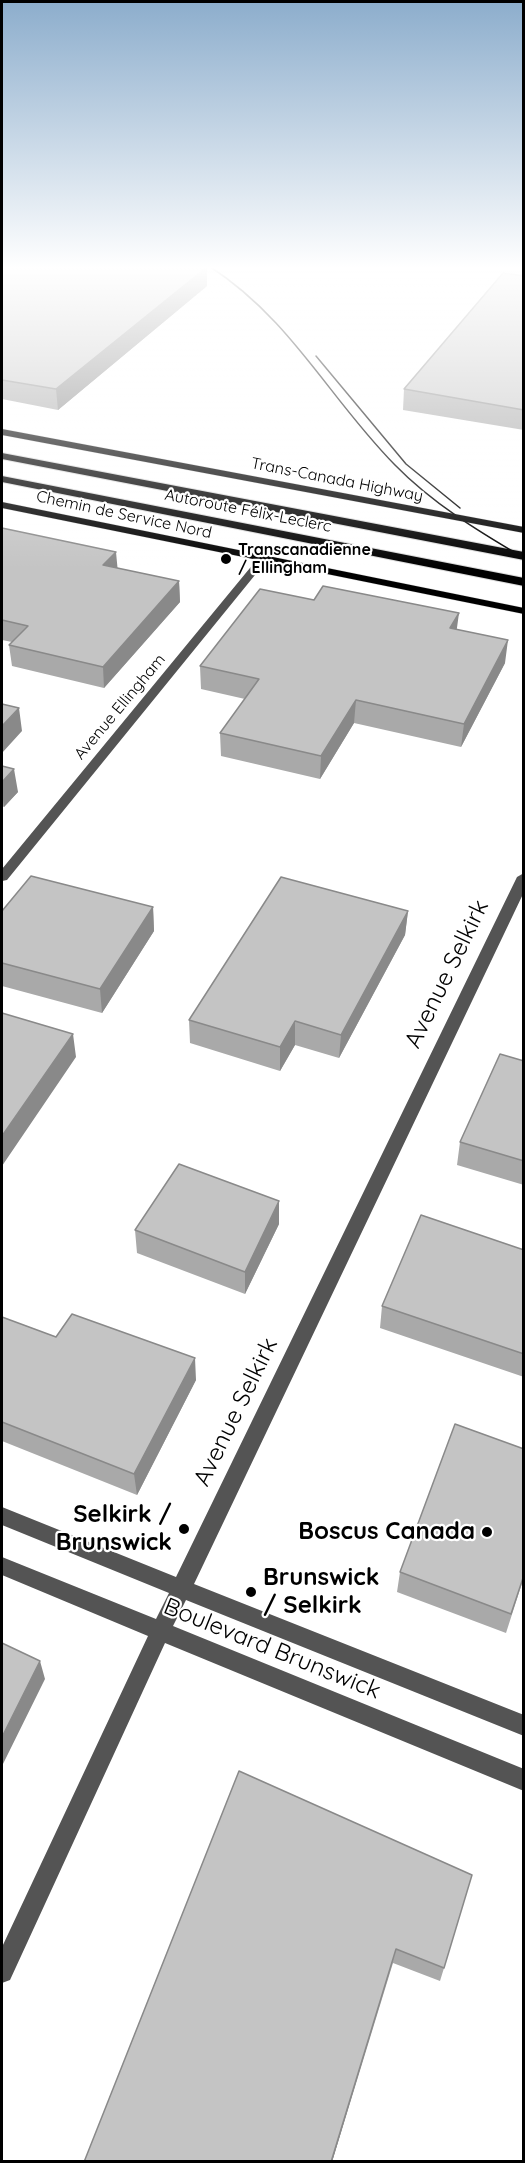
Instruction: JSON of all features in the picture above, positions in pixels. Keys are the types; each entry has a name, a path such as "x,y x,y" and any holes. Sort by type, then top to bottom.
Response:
{"highway":[{"name":"Autoroute Félix-Leclerc","path":"2,456 524,556"},
{"name":"Autoroute Félix-Leclerc","path":"2,479 524,582"}],"main road":[{"name":"Trans-Canada Highway","path":"2,432 524,530"},
{"name":"Chemin de Service Nord","path":"2,505 524,611"}],"street":[{"name":"Avenue Ellingham","path":"2,877 263,559"},
{"name":"Avenue Selkirk","path":"2,1972 181,1588 524,877"},
{"name":"Boulevard Brunswick","path":"2,1516 524,1726"},
{"name":"Boulevard Brunswick","path":"2,1566 524,1780"}],"building":[{"path":"2,367 83,367 56,389 2,380"},
{"path":"423,367 524,367 524,410 404,389"},
{"path":"2,528 116,552 103,565 179,581 103,667 9,645 28,626 2,620"},
{"path":"323,586 459,613 450,628 508,640 464,724 356,700 321,756 220,733 259,679 200,666 260,589 314,600"},
{"path":"2,704 19,708 2,726"},
{"path":"2,766 14,769 2,782"},
{"path":"31,876 153,907 100,989 2,963 2,911"},
{"path":"281,877 408,911 341,1035 295,1021 280,1047 189,1020"},
{"path":"2,1013 73,1034 2,1136"},
{"path":"500,1054 524,1061 524,1161 460,1142"},
{"path":"179,1164 279,1201 245,1272 135,1230"},
{"path":"421,1215 524,1250 524,1354 382,1306"},
{"path":"72,1314 195,1358 134,1474 2,1422 2,1317 56,1337"},
{"path":"455,1424 524,1449 524,1575 511,1614 400,1572"},
{"path":"2,1643 40,1661 2,1737"},
{"path":"239,1771 472,1875 444,1968 396,1949 331,2162 84,2162"}],"tram line":[{"path":"313,367 371,439 409,479 456,516 524,558"},
{"path":"325,367 406,464 460,508"}],"place":[{"name":"Transcanadienne / Ellingham","path":"226,559"},
{"name":"Selkirk / Brunswick","path":"184,1529"},
{"name":"Boscus Canada","path":"487,1532"},
{"name":"Brunswick / Selkirk","path":"251,1592"}]}
